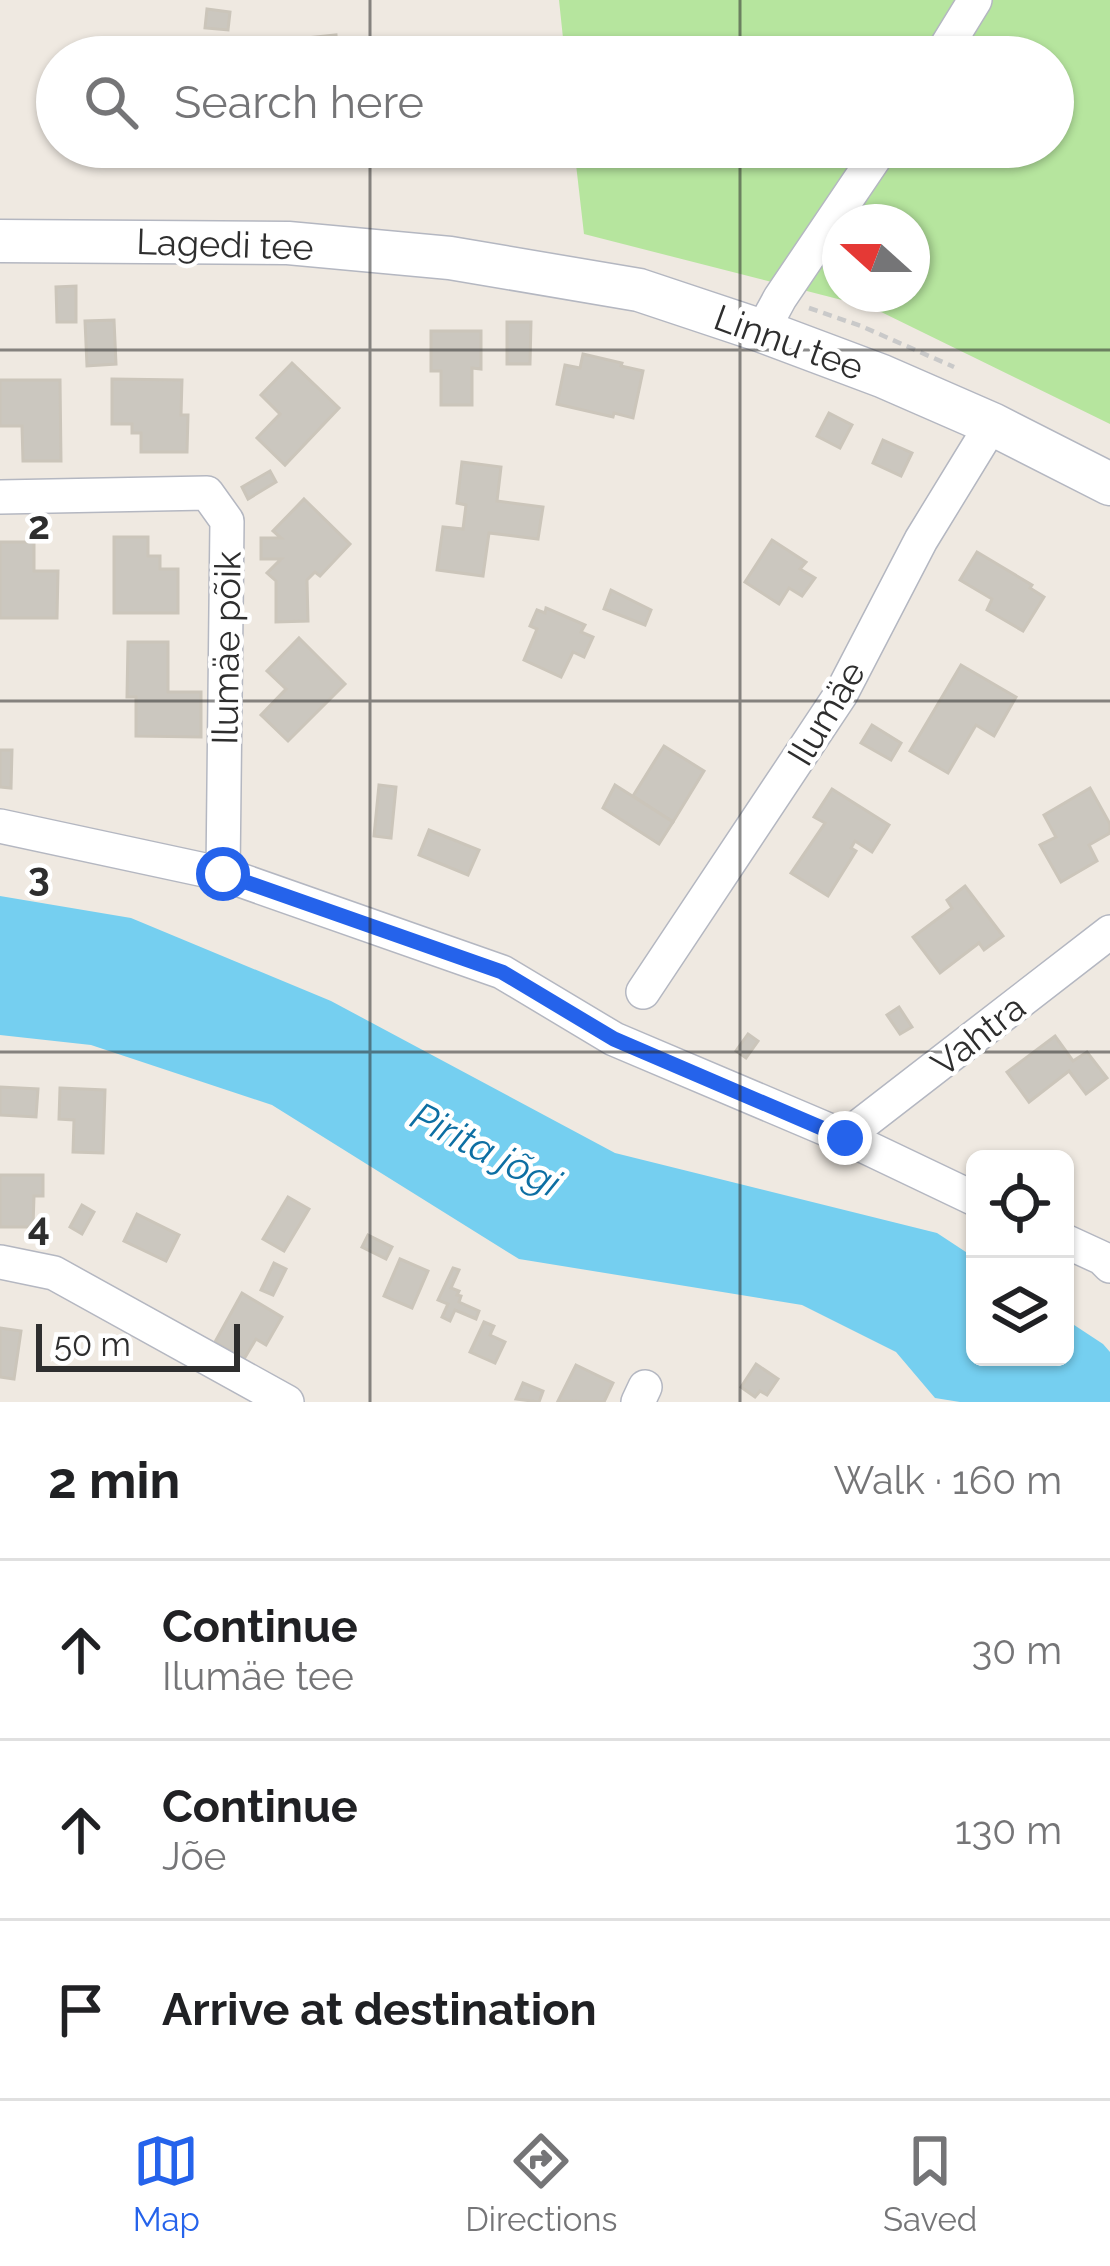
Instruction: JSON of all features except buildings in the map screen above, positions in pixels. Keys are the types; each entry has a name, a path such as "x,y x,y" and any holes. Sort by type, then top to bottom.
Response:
{"street":[{"path":"953,36 975,0"},
{"path":"762,331 868,168"},
{"name":"Lagedi tee","path":"0,241 288,243 451,258"},
{"name":"Linnu tee","path":"451,258 639,290 762,331 992,424 1110,484"},
{"name":"Ilumäe","path":"643,992 842,694 921,540 992,424"},
{"name":"Ilumäe põik","path":"0,497 207,493 227,521 223,874"},
{"path":"0,826 223,874 502,972 614,1039 966,1194"},
{"name":"Vahtra","path":"845,1138 1110,932"},
{"path":"1074,1245 1110,1266"},
{"path":"0,1262 53,1273 287,1402"}],"green space":[{"path":"559,0 1110,0 1110,424 881,312 930,312 930,204 822,204 822,295 584,234 576,168 1074,168 1074,36 563,36"}],"water":[{"name":"Pirita jõgi","path":"0,896 131,918 331,1001 615,1153 937,1233 966,1252 966,1366 1074,1366 1074,1325 1110,1352 1110,1402 935,1398 896,1352 802,1305 519,1259 272,1105 91,1045 0,1035"}],"route":[{"path":"223,874 502,972 614,1039 845,1138"}]}
